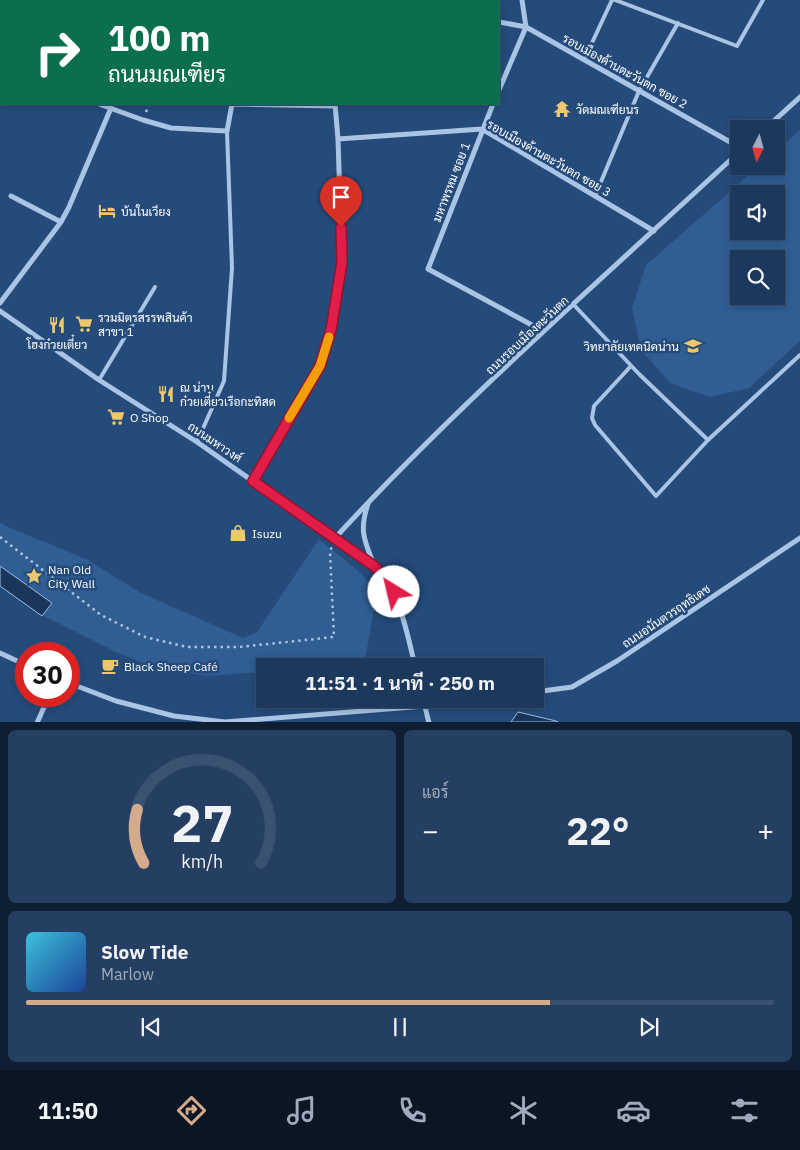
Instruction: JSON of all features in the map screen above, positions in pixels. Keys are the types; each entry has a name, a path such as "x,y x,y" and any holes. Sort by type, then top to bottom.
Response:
{"street":[{"path":"500,88 526,27 522,0"},
{"name":"รอบเมืองด้านตะวันตก ซอย 2","path":"500,22 526,27 730,142"},
{"path":"775,120 800,97"},
{"path":"102,105 171,128 227,131 232,105"},
{"path":"253,481 320,366 331,330 342,262 335,105"},
{"name":"มหาพรหม ซอย 1","path":"493,105 428,269 543,331"},
{"path":"0,303 61,222 111,108"},
{"name":"รอบเมืองด้านตะวันตก ซอย 3","path":"338,139 482,129 654,231"},
{"name":"ถนนรอบเมืองตะวันตก","path":"334,538 369,501 543,331 730,160"},
{"path":"11,196 61,222"},
{"name":"ถนนมหาวงศ์","path":"0,311 99,380 197,442 374,566 385,577 394,592 404,620 413,658"},
{"path":"369,501 362,528 374,566"},
{"name":"ถนนอนันตวรฤทธิเดช","path":"544,691 572,687 617,661 800,538"},
{"path":"0,653 15,660"},
{"path":"80,687 116,700 174,716 225,722 400,708"},
{"path":"37,722 44,707"},
{"path":"426,708 429,722"}],"lane":[{"path":"584,60 613,0 737,46 763,0"},
{"path":"595,196 639,90 678,23"},
{"path":"197,442 224,381 232,268 227,131"},
{"path":"99,380 155,287"},
{"path":"573,304 631,366 708,440"},
{"path":"631,366 594,406 592,418 595,425 656,496 708,440 800,354"}],"path":[{"path":"0,537 101,615 145,637 187,647 231,647 334,638 330,552 334,538"}],"shaded area":[{"path":"800,130 800,341 749,388 710,397 670,383 641,350 632,308 646,265 730,191 730,240 785,240 785,185 737,185 749,175 785,175 785,143"},
{"path":"0,522 88,560 141,593 243,638 257,632 319,539 362,574 377,592 365,658 256,658 256,673 207,676 154,668 114,651 46,617 0,584"},
{"path":"0,566 52,603 42,616 0,586"},
{"path":"518,712 556,721 558,722 511,722"}],"slow traffic":[{"path":"289,418 320,366 329,337"}],"place":[{"name":"วัดมณเฑียนร","path":"562,109"},
{"name":"บ้นในเวียง","path":"107,211"},
{"name":"รวมมิตรสรรพสินค้า สาขา 1","path":"84,324"},
{"name":"โฮงก๋วยเตี๋ยว","path":"57,325"},
{"name":"วิทยาลัยเทคนิคน่าน","path":"693,346"},
{"name":"ณ น่าน ก๋วยเตี๋ยวเรือกะทิสด","path":"166,394"},
{"name":"O Shop","path":"116,417"},
{"name":"Isuzu","path":"238,533"},
{"name":"Nan Old City Wall","path":"34,576"},
{"name":"Black Sheep Café","path":"110,666"}],"route":[{"path":"341,227 342,262 331,330 320,366 253,481 374,566 385,577 394,592"}]}
